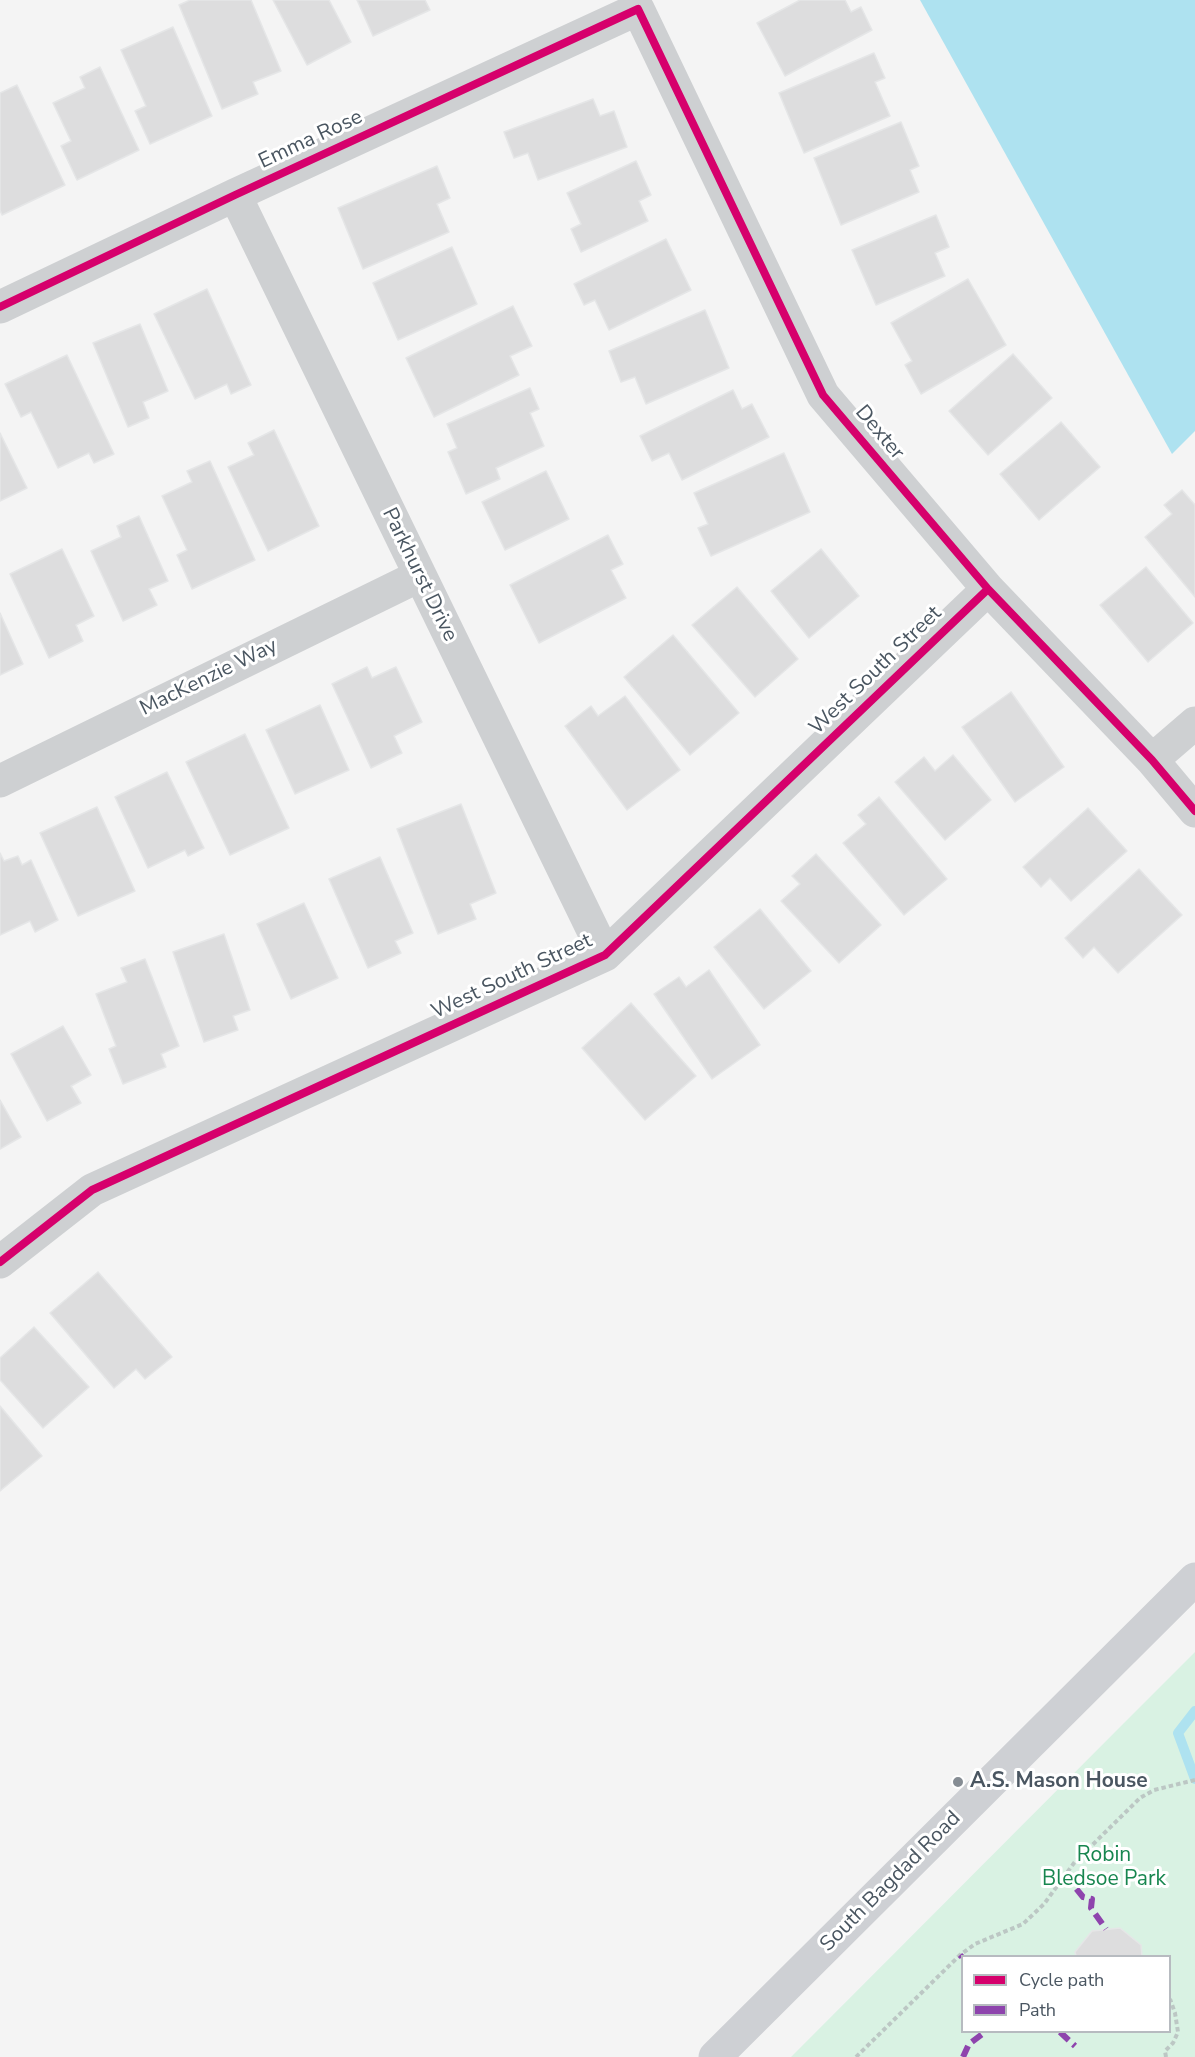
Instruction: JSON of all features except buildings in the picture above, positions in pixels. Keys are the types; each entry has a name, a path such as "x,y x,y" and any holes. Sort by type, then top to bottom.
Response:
{"main road":[{"name":"South Bagdad Road","path":"715,2057 1195,1579"}],"street":[{"name":"Emma Rose","path":"0,307 235,195 638,9"},
{"name":"Dexter","path":"638,9 823,394 988,590 1152,760 1195,811"},
{"name":"Parkhurst Drive","path":"235,195 605,955"},
{"name":"MacKenzie Way","path":"0,781 419,576"},
{"name":"West South Street","path":"0,1262 92,1190 605,955 988,590"},
{"path":"1152,760 1195,723"}],"path":[{"path":"856,2057 960,1954 975,1944 1023,1924 1044,1904 1074,1863 1140,1798 1173,1784 1195,1780"},
{"path":"1166,2057 1165,2051 1173,2043 1178,2032 1171,2003"}],"green space":[{"name":"Robin Bledsoe Park","path":"1195,1652 1195,2057 791,2057"}],"water":[{"path":"920,0 1195,0 1195,431 1172,454"}],"waterway":[{"path":"1195,1711 1178,1733 1195,1779"}],"marked path":[{"path":"1065,1875 1083,1897 1092,1899 1091,1908 1106,1929"},
{"path":"963,2057 969,2044 984,2033"},
{"path":"1061,2033 1075,2046"}],"cycle path":[{"path":"0,307 235,195 638,9 823,395 988,589 1152,760 1195,811"},
{"path":"0,1262 92,1190 605,955 988,589"}],"place":[{"name":"A.S. Mason House","path":"958,1782"}]}
